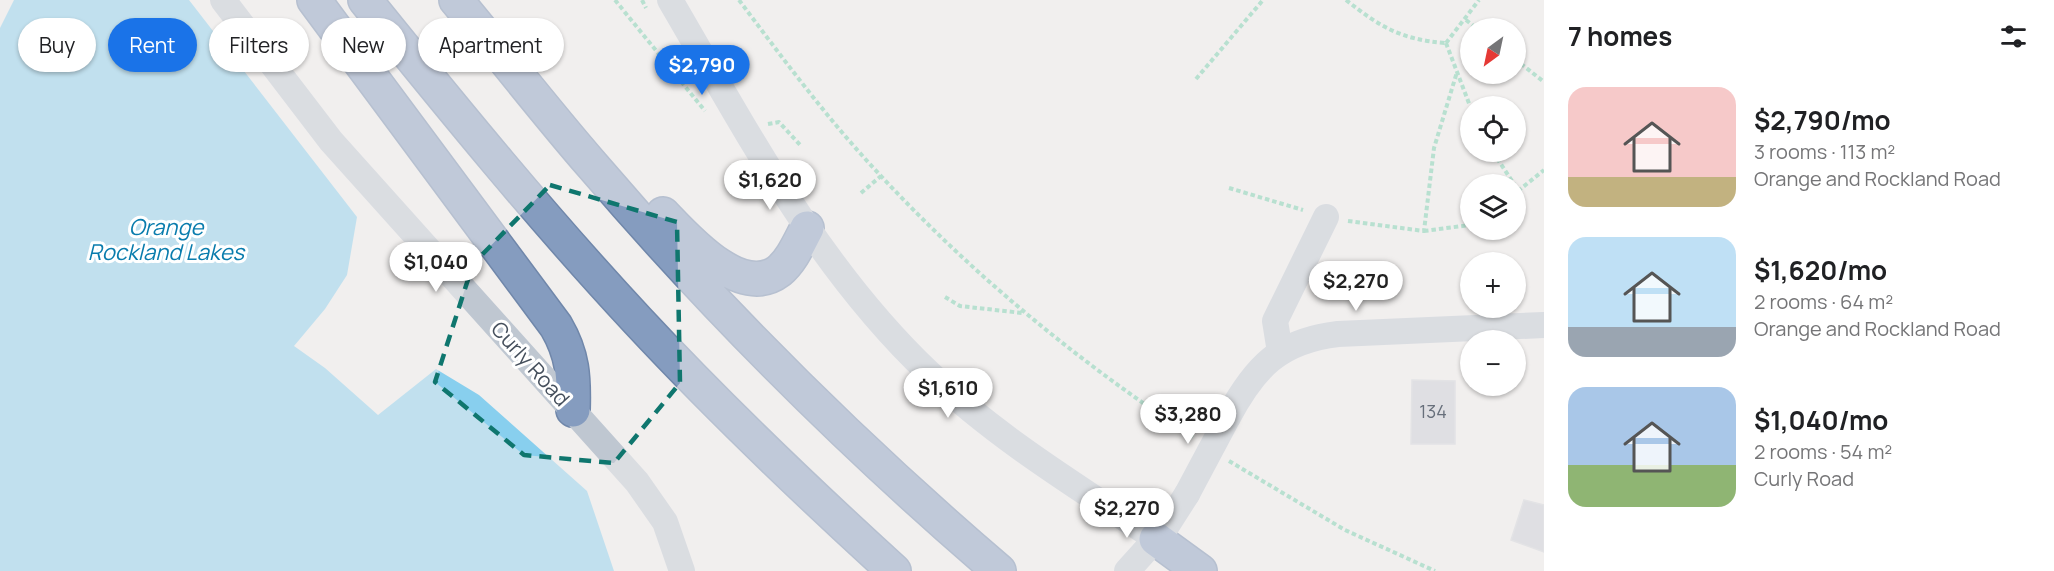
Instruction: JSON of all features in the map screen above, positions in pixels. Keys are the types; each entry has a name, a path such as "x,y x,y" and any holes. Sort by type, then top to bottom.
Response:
{"highway":[{"path":"314,0 556,326 569,349 573,364 573,410"},
{"path":"365,0 479,140 638,322 752,437 894,571"},
{"path":"456,0 592,165 700,285 825,410 999,571"},
{"path":"465,0 538,70 669,220 722,267 735,275 755,280 773,275 788,261 807,228"},
{"path":"1156,539 1200,571"}],"street":[{"name":"Curly Road","path":"223,0 331,141 426,250 637,482 665,522 682,571"},
{"path":"670,0 807,228 883,325 955,396 1036,459 1156,539"},
{"path":"1280,352 1275,321 1326,218"},
{"path":"1129,569 1156,539 1187,494 1251,378 1280,352 1300,342 1331,335 1544,325"}],"path":[{"path":"615,0 708,115"},
{"path":"739,0 803,86 881,176 1024,313 1095,370 1197,440"},
{"path":"1196,79 1263,0"},
{"path":"1346,0 1390,32 1418,41 1446,44"},
{"path":"1467,18 1479,0"},
{"path":"1446,44 1460,27"},
{"path":"1446,44 1466,96"},
{"path":"1526,68 1544,82"},
{"path":"1424,231 1434,148 1457,72"},
{"path":"759,126 779,122 801,146"},
{"path":"1526,186 1544,171"},
{"path":"861,193 881,176"},
{"path":"1229,188 1326,218 1424,231 1460,226"},
{"path":"945,297 960,306 1024,313"},
{"path":"1225,459 1345,530 1435,571"}],"highlighted area":[{"path":"550,185 677,222 680,383 614,463 524,455 435,382 473,264"}],"water":[{"name":"Orange Rockland Lakes","path":"14,0 189,0 209,26 209,72 245,72 357,217 347,275 325,309 294,346 325,368 378,415 436,369 479,395 587,491 614,571 0,571 0,28"}],"building":[{"path":"1412,380 1455,381 1455,444 1411,444"},
{"path":"1524,500 1544,505 1544,552 1511,540"}]}
